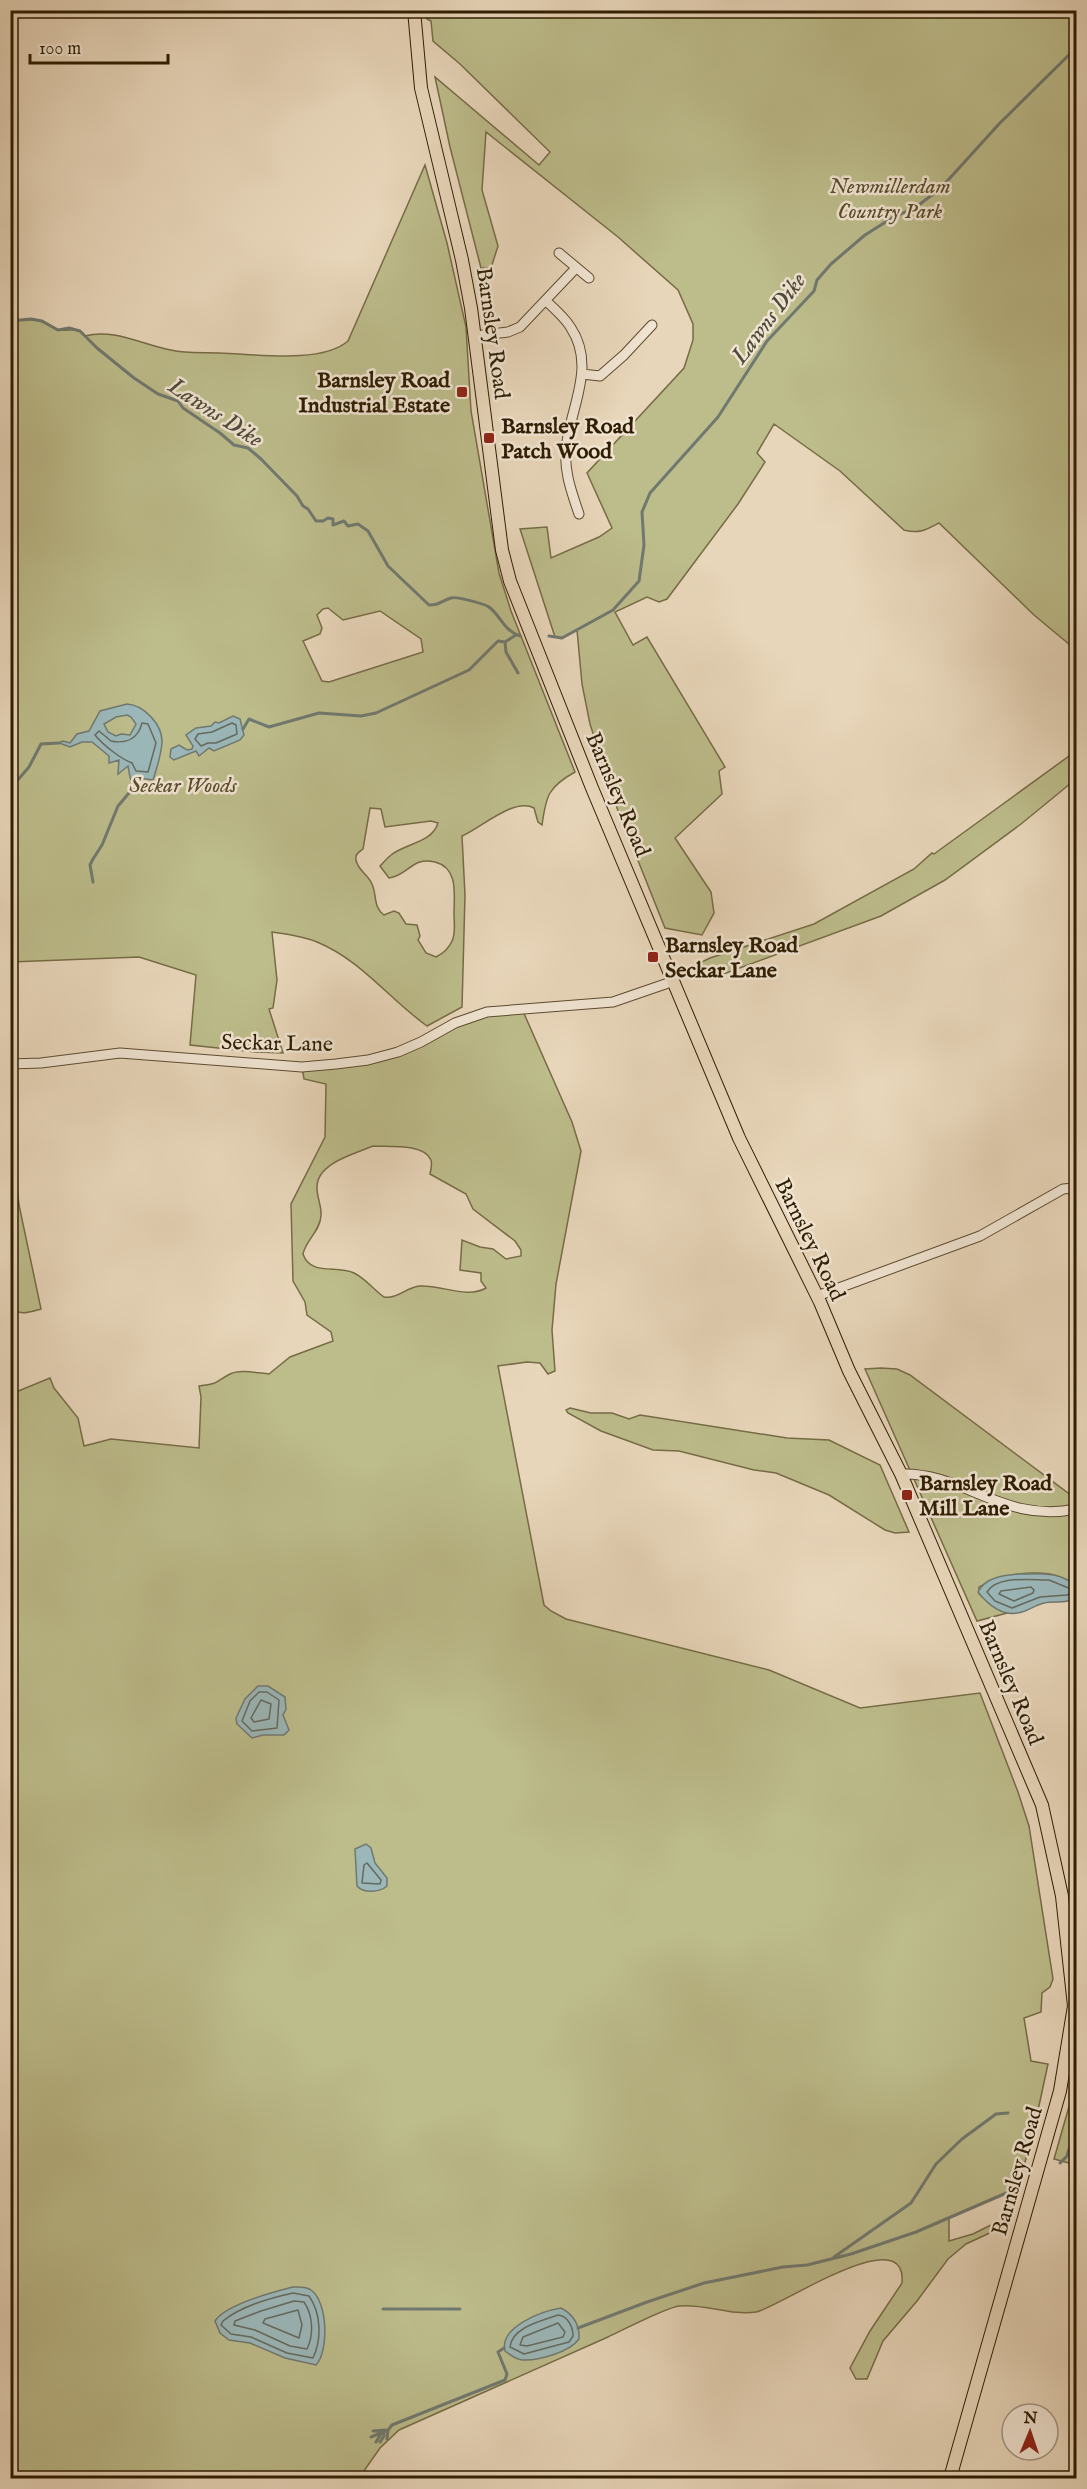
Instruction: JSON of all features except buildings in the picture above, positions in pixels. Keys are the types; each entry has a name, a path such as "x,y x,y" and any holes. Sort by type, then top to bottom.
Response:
{"main road":[{"name":"Barnsley Road","path":"414,14 419,70 427,117 462,260 475,336 502,550 510,581 588,777 739,1138 817,1296 849,1371 901,1474 1042,1805 1062,1896 1074,2006 1060,2091 950,2478"}],"street":[{"path":"559,253 589,278"},
{"path":"475,336 508,332 520,327 576,268"},
{"path":"546,301 574,333 578,345 582,374 580,390 569,425 566,460 569,484 579,514"},
{"path":"582,374 600,376 624,355 652,325"},
{"name":"Seckar Lane","path":"10,1064 41,1063 120,1053 302,1067 368,1060 398,1052 455,1023 487,1012 613,1002 674,981"},
{"path":"817,1296 980,1236 1063,1189 1074,1188 1077,1191"},
{"path":"901,1474 922,1473 1008,1506 1032,1512 1059,1513 1077,1509"}],"green space":[{"name":"Newmillerdam Country Park","path":"427,11 1076,11 1076,650 1034,615 939,523 922,531 904,530 840,471 774,424 757,453 765,462 738,504 667,599 659,602 647,597 615,612 633,645 647,637 725,767 719,771 722,794 675,838 711,892 714,913 702,935 665,928 617,808 590,724 582,684 577,630 562,638 555,637 520,529 547,527 551,558 599,537 612,528 587,473 684,368 693,340 693,324 678,290 618,237 486,132 482,190 498,246 491,268 481,268 450,147 435,77 539,165 550,152 460,64 433,41 431,21 427,19"},
{"name":"Seckar Woods","path":"425,165 447,243 466,327 471,411 499,573 511,611 575,772 566,777 550,793 542,825 538,822 534,808 517,807 507,810 462,836 465,895 462,1007 427,1026 361,969 333,950 306,938 272,932 277,980 273,1008 269,1009 283,1053 190,1045 196,975 139,957 11,962 10,321 36,320 58,330 79,331 85,336 106,334 160,348 190,352 269,356 305,355 322,353 348,341","holes":["328,608 343,620 380,611 421,639 423,652 329,682 322,681 303,641 320,634 322,628 317,615 323,609","370,808 381,809 385,827 431,821 438,823 430,835 397,851 380,866 389,878 401,874 415,864 435,862 443,865 452,876 454,935 449,946 436,957 426,953 418,940 420,936 417,925 406,924 399,913 394,911 384,915 381,912 377,905 374,888 357,864 356,856 363,849"]},
{"path":"1076,751 1076,779 1021,824 945,880 881,916 718,976 683,971 710,958 814,924 914,869 932,853 934,854"},
{"path":"522,1009 572,1122 581,1151 556,1284 552,1330 555,1371 548,1374 540,1363 527,1362 498,1366 544,1605 566,1619 769,1670 860,1708 980,1693 1029,1826 1053,1979 1050,1987 1042,1993 1041,2012 1024,2018 1031,2061 1048,2064 1037,2115 1031,2119 1035,2125 1018,2188 949,2218 949,2241 973,2234 1009,2216 1007,2225 966,2244 948,2259 883,2341 867,2379 856,2379 850,2368 870,2331 902,2283 898,2265 885,2260 864,2263 839,2272 756,2312 737,2312 698,2306 679,2306 664,2311 399,2430 380,2448 359,2478 11,2478 11,1394 50,1378 54,1388 78,1418 84,1446 111,1439 199,1448 201,1397 199,1386 214,1383 239,1372 269,1374 290,1357 333,1341 331,1332 307,1315 305,1302 293,1281 291,1204 325,1137 326,1084 304,1079 302,1067 368,1060 455,1023","holes":["373,1146 414,1148 427,1155 431,1160 430,1174 466,1194 473,1209 515,1241 521,1250 521,1256 506,1259 493,1249 462,1240 460,1270 481,1273 481,1281 486,1288 463,1292 420,1286 389,1297 384,1297 354,1273 318,1268 312,1265 303,1254 320,1221 318,1179 323,1172 338,1161"]},
{"path":"11,1136 19,1205 41,1309 24,1313 17,1312 11,1306"},
{"path":"865,1369 897,1369 910,1375 1076,1499 1076,1584 1042,1573 995,1579 979,1587 979,1594 997,1609 1007,1613 977,1621"},
{"path":"570,1408 591,1413 612,1413 629,1419 640,1415 787,1438 829,1440 880,1465 909,1532 895,1533 885,1530 829,1495 776,1473 754,1470 679,1451 653,1450 601,1431 568,1413 566,1410"},
{"path":"1076,2088 1076,2165 1054,2159"}],"water":[{"path":"127,704 133,705 146,712 156,723 162,743 153,780 139,778 134,787 128,766 118,774 119,760 109,763 109,756 92,742 82,742 70,747 59,743 63,741 70,743 77,734 89,731 100,711","holes":["127,715 136,724 130,735 116,736 108,732 104,724 116,717"]},
{"path":"233,716 240,719 244,735 240,740 214,751 209,748 199,756 196,751 174,760 170,757 171,749 179,745 187,750 192,749 193,746 186,735 196,728 211,726 215,722 219,723"},
{"path":"1019,1574 1050,1574 1064,1578 1076,1587 1076,1597 1065,1602 1048,1602 1022,1612 1009,1613 992,1606 978,1592 990,1580"},
{"path":"258,1686 268,1686 285,1697 286,1709 283,1715 289,1730 284,1735 263,1735 252,1738 237,1724 236,1718 245,1699"},
{"path":"366,1844 371,1848 375,1863 387,1878 387,1886 380,1890 367,1891 357,1886 355,1849"},
{"path":"293,2287 311,2290 321,2305 325,2338 316,2365 285,2358 250,2343 229,2340 220,2333 215,2321 229,2309 251,2299"},
{"path":"561,2308 569,2313 577,2325 579,2339 575,2344 553,2355 529,2360 517,2359 505,2351 505,2342 515,2328 533,2317"}],"waterway":[{"name":"Lawns Dike","path":"549,636 562,638 613,610 639,581 644,545 642,512 650,493 718,417 767,341 814,291 817,280 831,264 865,235 892,218 916,207 940,189 999,124 1076,48"},
{"name":"Lawns Dike","path":"10,321 31,319 42,321 58,330 69,328 80,331 134,378 158,394 178,401 183,408 234,445 248,448 297,496 316,521 333,519 333,525 344,521 348,526 358,524 368,531 388,566 429,605 454,598 482,604 489,607 510,631 520,636"},
{"path":"243,729 249,719 269,727 319,713 361,716 376,713 469,670 498,641 505,642 516,635"},
{"path":"505,642 506,652 518,673"},
{"path":"10,789 29,767 41,744 59,743"},
{"path":"93,882 90,865 102,845 118,806 134,787"},
{"path":"834,2257 911,2203 936,2164 962,2139 996,2114 1008,2113"},
{"path":"1060,2163 1067,2156 1076,2134"},
{"path":"578,2328 704,2283 783,2267 807,2265 851,2254 916,2232 1018,2188"},
{"path":"383,2309 460,2309"},
{"path":"371,2437 388,2430 392,2425 505,2380 507,2374 498,2352 504,2348"},
{"path":"373,2431 385,2430"},
{"path":"387,2439 388,2430"},
{"path":"380,2442 384,2432"},
{"path":"376,2442 381,2434"}],"place":[{"name":"Barnsley Road Industrial Estate","path":"462,392"},
{"name":"Barnsley Road Patch Wood","path":"489,438"},
{"name":"Barnsley Road Seckar Lane","path":"653,957"},
{"name":"Barnsley Road Mill Lane","path":"907,1495"}]}
